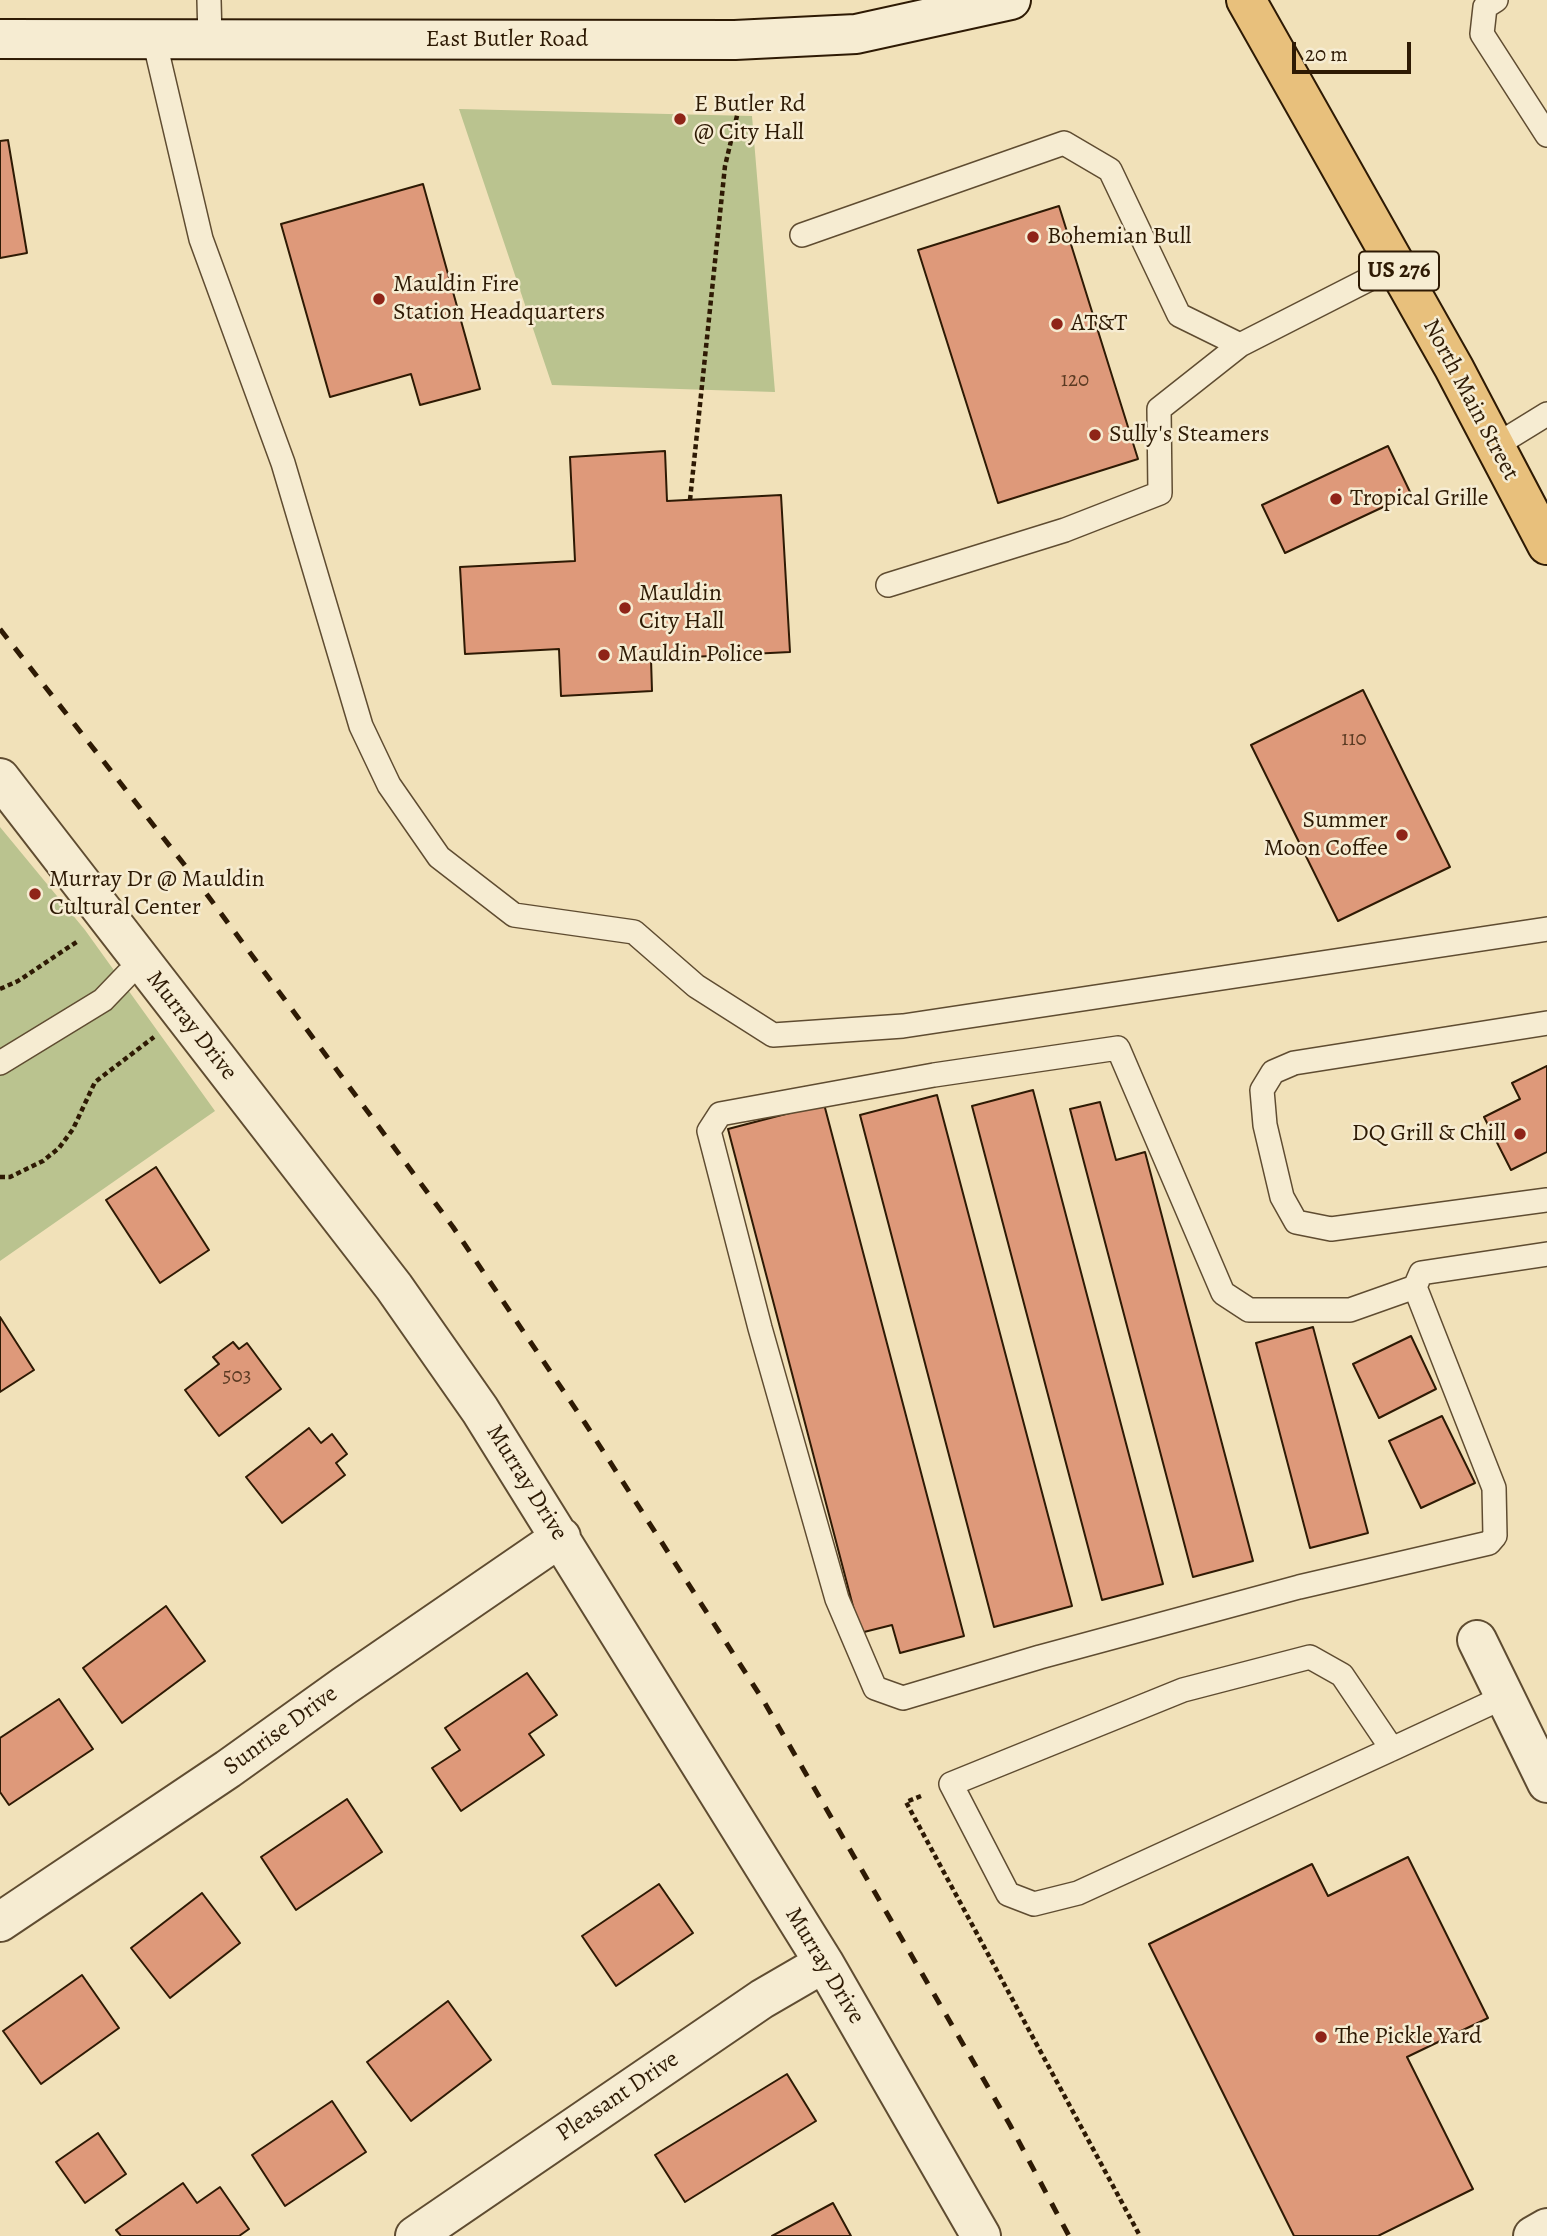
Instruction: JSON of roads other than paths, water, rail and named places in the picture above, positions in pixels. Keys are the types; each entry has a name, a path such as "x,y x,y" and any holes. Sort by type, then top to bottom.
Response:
{"main road":[{"name":"North Main Street","path":"1246,0 1454,368 1547,545"}],"street":[{"name":"East Butler Road","path":"0,39 735,40 856,34 1011,0"},
{"name":"Murray Drive","path":"0,778 394,1287 480,1410 824,1963 981,2236"},
{"name":"Sunrise Drive","path":"0,1922 228,1769 561,1537"},
{"path":"1477,1640 1547,1783"},
{"name":"Pleasant Drive","path":"415,2236 762,1999 824,1963"},
{"path":"1533,2236 1547,2228"}],"lane":[{"path":"209,0 210,39"},
{"path":"1496,0 1485,7 1482,34 1547,135"},
{"path":"154,39 201,239 283,463 360,726 389,785 439,857 514,915 634,932 696,986 773,1035 903,1026 1547,929"},
{"path":"802,235 1064,143 1110,170 1178,315 1240,345"},
{"path":"888,585 1065,530 1160,493 1159,409 1240,345 1395,266"},
{"path":"1494,446 1547,415"},
{"path":"0,1063 103,1000 142,964"},
{"path":"1547,1023 1294,1063 1273,1072 1262,1090 1265,1125 1282,1197 1296,1222 1331,1229 1547,1200"},
{"path":"1415,1287 1350,1310 1249,1310 1223,1293 1118,1048 934,1075 720,1114 709,1131 760,1328 837,1599 875,1688 903,1698 1040,1657 1299,1587 1489,1543 1495,1536 1494,1488 1415,1287 1421,1273 1547,1254"},
{"path":"1392,1749 1342,1675 1310,1657 1183,1690 951,1784 1008,1894 1034,1904 1078,1893 1392,1749 1504,1697"}],"railway":[{"path":"0,629 194,877 453,1227 585,1423 763,1700 1010,2125 1069,2236"}],"place":[{"name":"E Butler Rd @ City Hall","path":"680,119"},
{"name":"Bohemian Bull","path":"1033,237"},
{"name":"Mauldin Fire Station Headquarters","path":"379,299"},
{"name":"AT&T","path":"1057,324"},
{"name":"Sully's Steamers","path":"1095,435"},
{"name":"Tropical Grille","path":"1336,499"},
{"name":"Mauldin City Hall","path":"625,608"},
{"name":"Mauldin Police","path":"604,655"},
{"name":"Summer Moon Coffee","path":"1402,835"},
{"name":"Murray Dr @ Mauldin Cultural Center","path":"35,894"},
{"name":"DQ Grill & Chill","path":"1520,1134"},
{"name":"The Pickle Yard","path":"1321,2037"}]}
